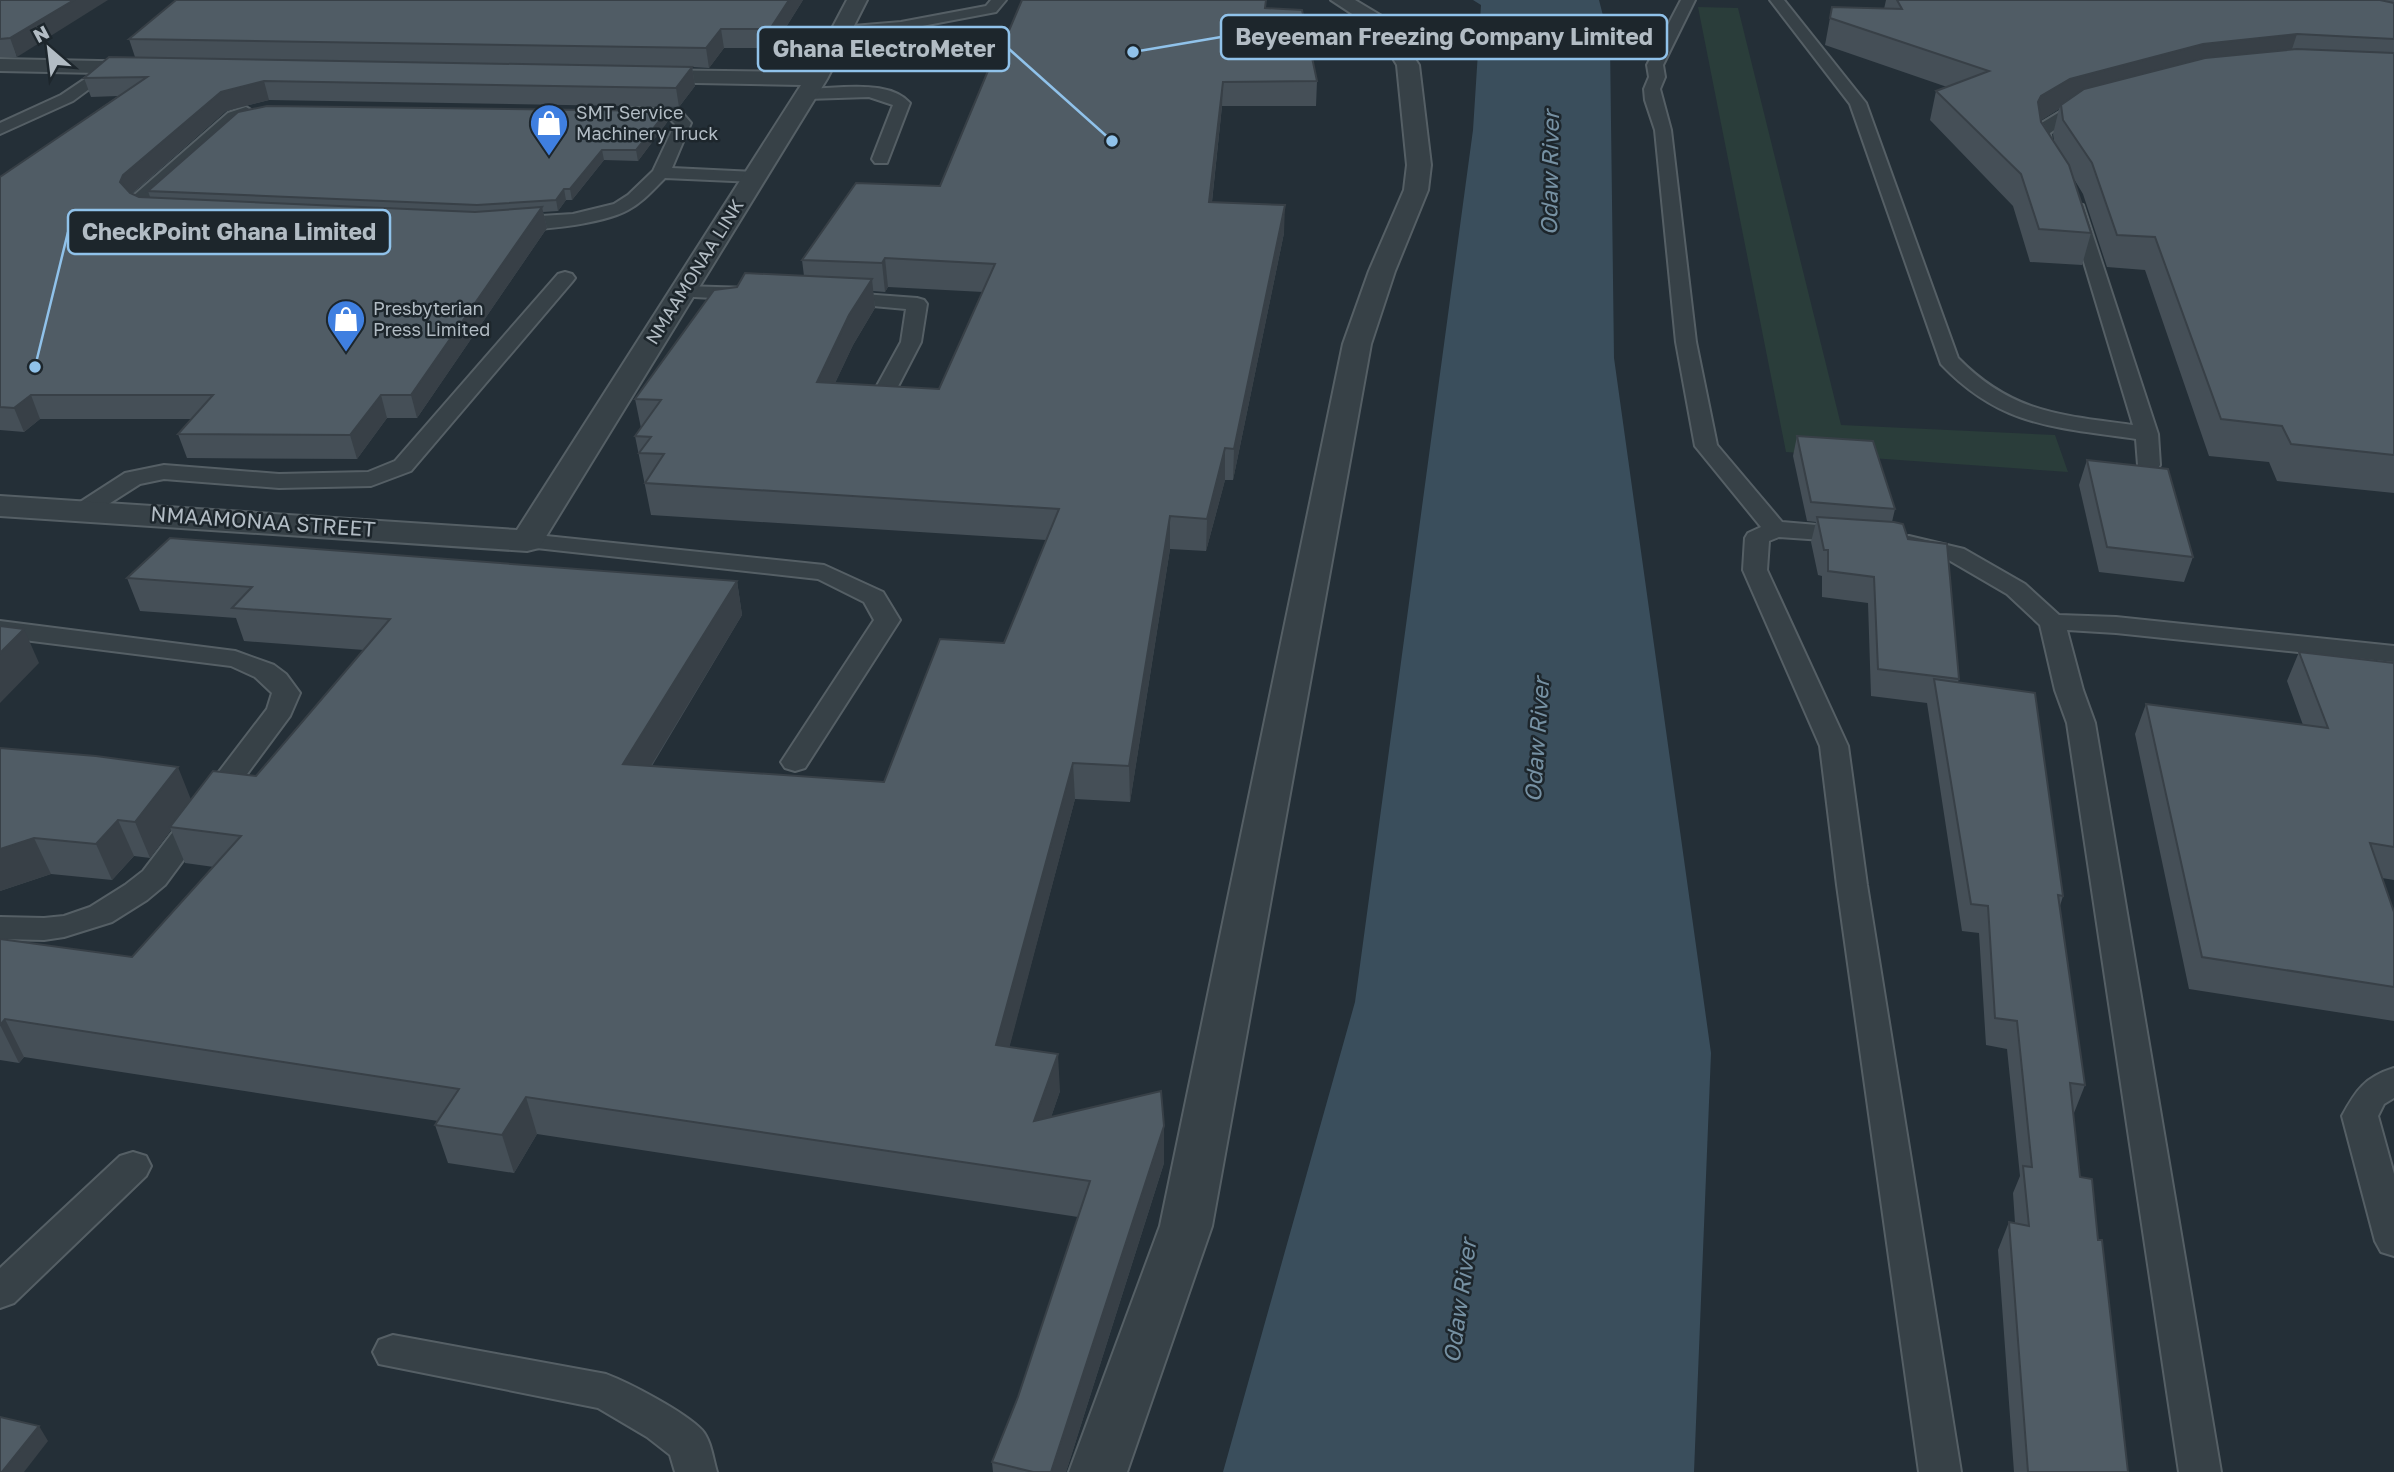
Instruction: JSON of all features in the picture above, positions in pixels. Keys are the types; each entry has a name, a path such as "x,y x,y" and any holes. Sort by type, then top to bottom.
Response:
{"street":[{"name":"NMAAMONAA LINK","path":"527,541 812,86 857,0"},
{"path":"1098,1472 1186,1226 1357,344 1382,271 1416,190 1419,165 1408,65 1383,24 1341,0"},
{"path":"0,65 165,68"},
{"path":"622,76 812,86"},
{"name":"NMAAMONAA STREET","path":"1,507 85,509 527,541"}],"lane":[{"path":"841,31 901,26 991,9 999,0"},
{"path":"1688,0 1665,39 1655,65 1657,77 1653,89 1653,100 1663,130 1686,342 1706,446 1775,529"},
{"path":"1777,0 1858,103 1948,360 1977,388 2008,406 2048,418 2147,434"},
{"path":"0,129 66,98 110,67"},
{"path":"812,86 875,92 893,96 902,103 881,159"},
{"path":"2058,173 2043,151 2042,131 2069,113 2105,104"},
{"path":"187,212 146,210 138,201 234,116 260,110"},
{"path":"492,224 586,217 610,211 632,201 661,173 683,123 674,113 620,112"},
{"path":"661,173 755,177"},
{"path":"2072,195 2147,434 2149,465"},
{"path":"85,509 133,478 164,472 279,481 370,479 403,466 565,278"},
{"path":"683,292 766,295"},
{"path":"822,297 906,301 917,304 911,342 884,393"},
{"path":"1940,1472 1852,885 1834,746 1755,570 1757,538 1775,529 1888,538 1955,554 2015,589 2052,622 2069,690 2081,723 2200,1472"},
{"path":"527,541 824,572 874,597 887,620 795,762"},
{"path":"2052,622 2116,625 2394,654"},
{"path":"0,629 235,659 261,668 278,680 286,694 280,710 154,878 132,897 109,911 56,929 0,928"},
{"path":"2394,1080 2372,1095 2360,1116 2394,1241"},
{"path":"0,1292 133,1166"},
{"path":"393,1352 606,1392 661,1424 688,1444 696,1472"}],"green space":[{"path":"1698,7 1738,8 1841,425 2055,435 2068,472 1786,452"}],"water":[{"name":"Odaw River","path":"1473,0 1599,0 1610,43 1614,358 1711,1053 1694,1472 1223,1472 1355,1002 1473,130 1481,5"}],"building":[{"path":"0,0 74,0 10,38 0,39"},
{"path":"176,0 789,0 770,29 721,29 706,48 129,39"},
{"path":"1022,0 1266,0 1265,8 1302,10 1317,81 1223,82 1209,202 1285,205 1234,449 1225,448 1207,519 1170,516 1129,766 1073,763 996,1045 1058,1054 1034,1121 1161,1091 1164,1126 1051,1472 1033,1472 992,1462 1018,1397 1090,1181 526,1097 502,1135 435,1125 459,1089 5,1019 0,1025 0,939 132,957 241,836 170,827 213,771 256,776 390,619 232,608 252,587 127,578 170,538 737,581 623,764 884,782 940,639 1004,643 1059,509 645,483 664,454 639,453 651,437 635,436 661,400 635,399 714,290 737,287 745,273 872,279 849,315 817,382 939,389 995,264 885,258 882,263 802,260 856,183 940,186 990,66 994,66"},
{"path":"1897,0 2380,0 2394,3 2394,39 2297,34 2203,44 2070,79 2041,96 2038,102 2041,122 2069,165 2091,233 2039,229 2021,174 1936,91 1989,71 1830,18 1832,7 1902,9"},
{"path":"2297,49 2394,53 2394,455 2291,444 2282,426 2221,419 2155,237 2117,235 2092,163 2063,120 2061,105 2084,89 2205,58"},
{"path":"109,57 692,67 676,88 264,81 221,92 123,175 120,182 130,193 139,197 475,212 542,207 411,395 381,395 350,435 178,434 213,395 31,395 14,408 0,407 0,177 147,77 84,78"},
{"path":"267,106 667,111 636,150 602,150 570,189 564,189 556,200 477,205 148,191 238,112"},
{"path":"1797,436 1873,441 1895,509 1811,502"},
{"path":"2087,460 2168,469 2193,557 2107,547"},
{"path":"1817,517 1894,522 1903,524 1908,539 1947,544 1959,679 1878,669 1874,577 1828,571 1828,550 1824,550"},
{"path":"0,626 24,629 0,653"},
{"path":"2299,652 2394,663 2394,847 2370,843 2394,912 2394,987 2202,957 2146,704 2328,728"},
{"path":"1934,679 2035,693 2063,896 2058,895 2085,1085 2070,1083 2080,1177 2092,1179 2098,1240 2102,1240 2128,1472 2028,1472 2009,1222 2029,1226 2023,1166 2032,1167 2017,1021 1995,1018 1988,906 1971,904"},
{"path":"0,748 96,756 178,767 135,822 118,820 96,844 34,838 0,849"},
{"path":"0,1417 39,1426 2,1472 0,1472"}],"place":[{"name":"Beyeeman Freezing Company Limited","path":"1133,52"},
{"name":"Ghana ElectroMeter","path":"1112,141"},
{"name":"SMT Service Machinery Truck","path":"549,157"},
{"name":"Presbyterian Press Limited","path":"346,353"},
{"name":"CheckPoint Ghana Limited","path":"35,367"}]}
